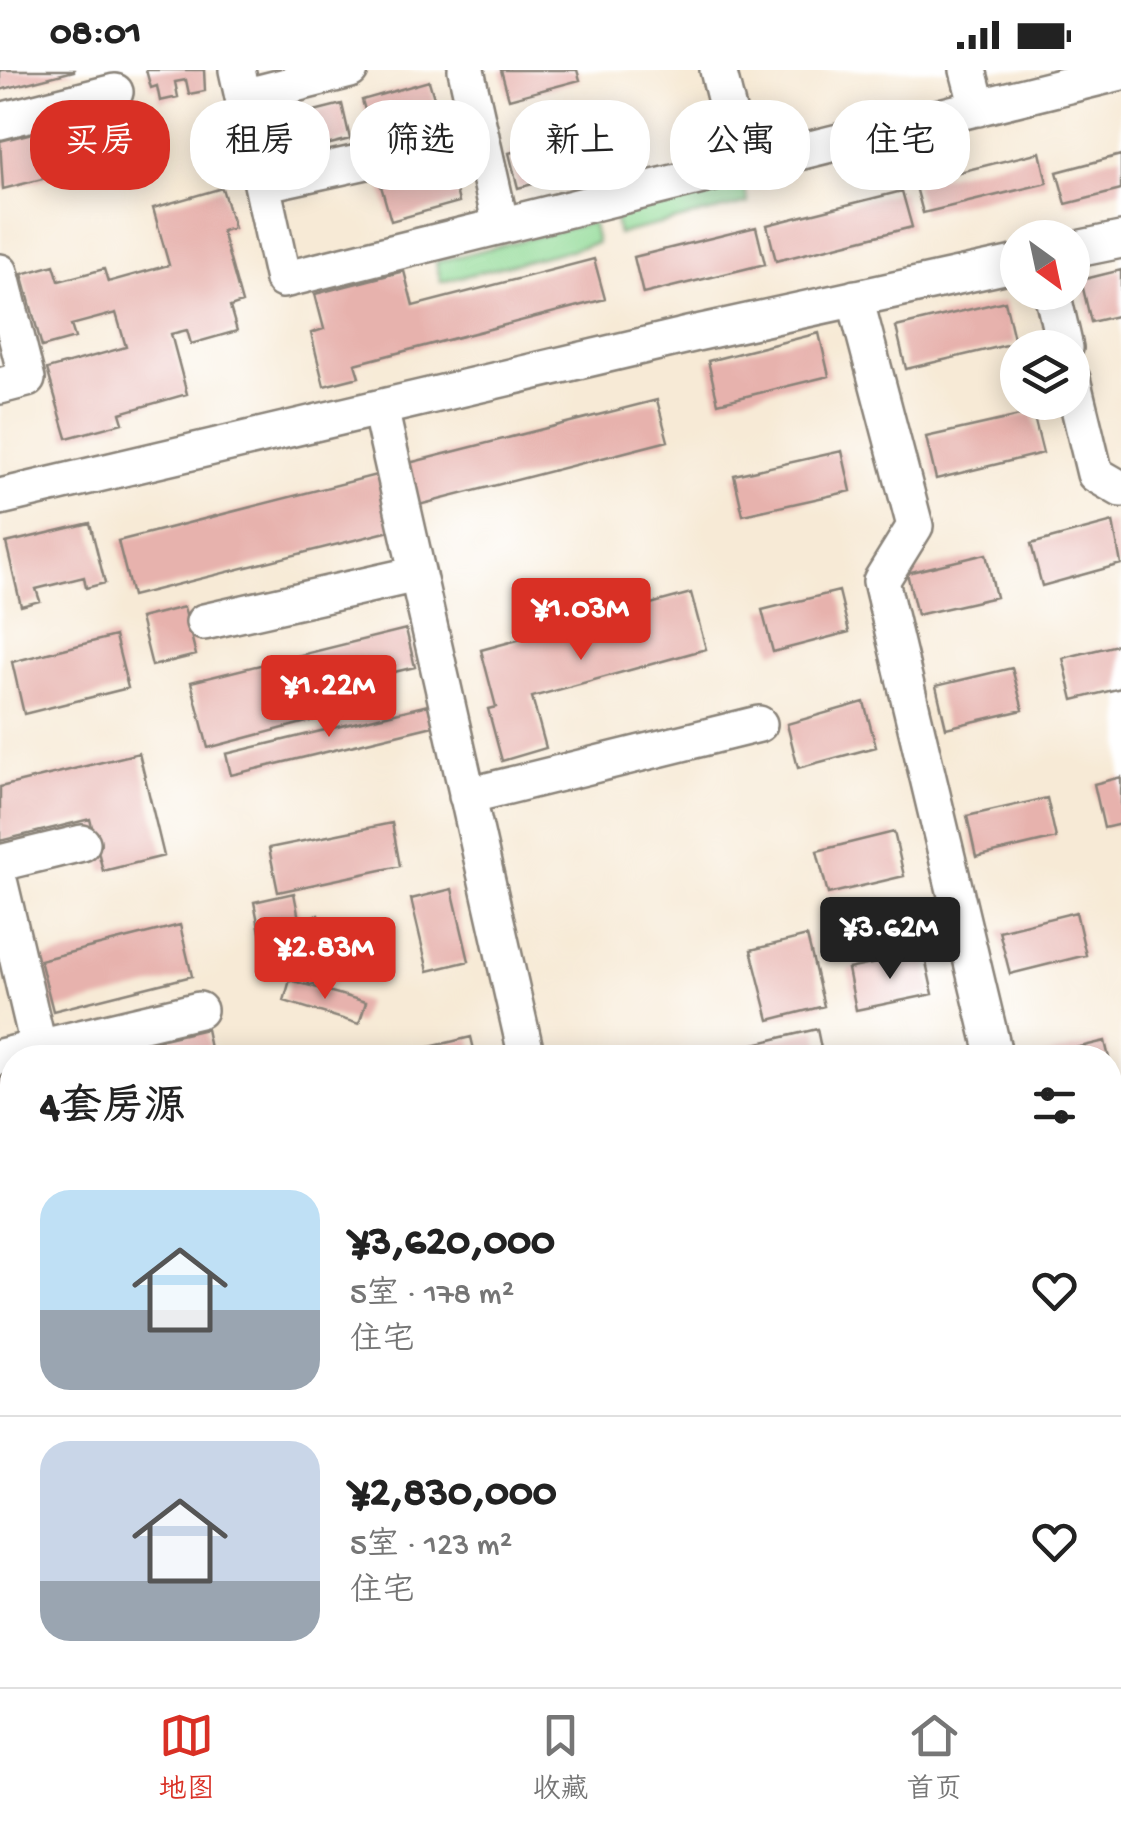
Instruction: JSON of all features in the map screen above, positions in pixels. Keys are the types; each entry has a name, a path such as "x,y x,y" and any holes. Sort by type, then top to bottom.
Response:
{"lane":[{"path":"240,84 350,70"},
{"path":"466,70 473,100"},
{"path":"718,70 726,100"},
{"path":"968,70 978,108"},
{"path":"810,149 1121,72"},
{"path":"0,121 115,92"},
{"path":"490,176 501,226"},
{"path":"263,190 283,280 670,184"},
{"path":"1090,246 1121,240"},
{"path":"0,498 688,335 1000,266"},
{"path":"0,272 27,380 0,386"},
{"path":"856,298 914,526 881,581 992,1045"},
{"path":"380,408 524,1045"},
{"path":"1082,420 1095,474 1121,490"},
{"path":"204,622 417,574"},
{"path":"467,796 759,724"},
{"path":"0,863 82,843"},
{"path":"0,884 38,1045"},
{"path":"70,1045 199,1010"}],"green space":[{"path":"714,190 745,190 748,203 618,234 614,214"},
{"path":"592,222 597,243 441,282 436,262"}],"building":[{"path":"0,70 74,70 74,71 0,90"},
{"path":"146,70 204,70 205,91 189,94 186,80 175,82 178,97 160,100 157,86 151,88"},
{"path":"501,70 577,70 580,80 509,99"},
{"path":"429,81 435,100 362,100"},
{"path":"342,104 350,139 330,144 330,107"},
{"path":"30,134 30,182 3,189 0,141"},
{"path":"1040,152 1047,183 923,213 917,190 970,190 970,169"},
{"path":"1121,155 1121,190 1066,204 1057,172"},
{"path":"223,190 234,228 222,231 242,303 230,307 237,331 191,344 187,330 171,334 187,394 120,413 123,423 67,438 47,369 126,347 116,313 71,325 75,338 42,347 22,274 54,265 59,281 104,269 108,282 169,265 153,208"},
{"path":"382,190 456,190 459,202 391,221"},
{"path":"902,191 912,227 776,261 767,225"},
{"path":"756,227 765,264 643,294 634,257"},
{"path":"594,259 605,299 355,364 359,377 324,386 311,333 324,329 315,294 404,271 413,306"},
{"path":"1121,270 1121,315 1091,322 1090,278"},
{"path":"1000,302 1000,310 1007,310 1012,330 1000,330 1000,347 906,369 896,327"},
{"path":"819,333 829,376 718,403 708,361"},
{"path":"657,400 668,441 415,506 405,464"},
{"path":"1002,420 1035,420 1043,453 936,479 926,437"},
{"path":"842,451 851,491 743,515 734,475"},
{"path":"380,474 394,530 132,596 118,541"},
{"path":"1113,522 1121,564 1042,586 1031,544"},
{"path":"90,523 105,583 86,588 84,577 36,589 40,601 21,606 6,543"},
{"path":"986,554 996,597 917,615 907,573"},
{"path":"839,591 849,632 773,652 762,610"},
{"path":"691,593 706,649 532,697 546,748 502,761 488,709 496,707 481,650"},
{"path":"184,607 196,655 152,666 140,618"},
{"path":"406,629 415,667 307,693 314,720 208,748 191,682"},
{"path":"115,636 128,688 24,714 12,662"},
{"path":"1121,644 1121,688 1073,700 1063,658"},
{"path":"1012,668 1023,710 946,728 936,686"},
{"path":"864,702 876,747 798,768 787,724"},
{"path":"428,705 433,726 231,775 226,754"},
{"path":"139,753 164,856 103,871 90,819 0,841 0,787"},
{"path":"1121,777 1121,824 1104,828 1094,784"},
{"path":"1047,798 1056,838 976,857 967,816"},
{"path":"392,823 400,866 278,892 269,848"},
{"path":"894,832 904,876 828,894 817,851"},
{"path":"452,889 469,961 428,971 411,899"},
{"path":"294,893 299,919 318,915 325,950 345,948 350,977 309,985 307,976 290,980 280,934 261,937 254,902"},
{"path":"1076,912 1086,955 1010,974 999,931"},
{"path":"180,925 192,976 53,1011 40,960"},
{"path":"807,936 824,1006 769,1020 751,950"},
{"path":"924,953 933,994 856,1010 848,969"},
{"path":"290,980 366,1002 359,1024 284,1001"},
{"path":"206,1029 209,1045 137,1045"},
{"path":"817,1029 820,1045 749,1045"},
{"path":"471,1037 473,1045 438,1045"}]}
